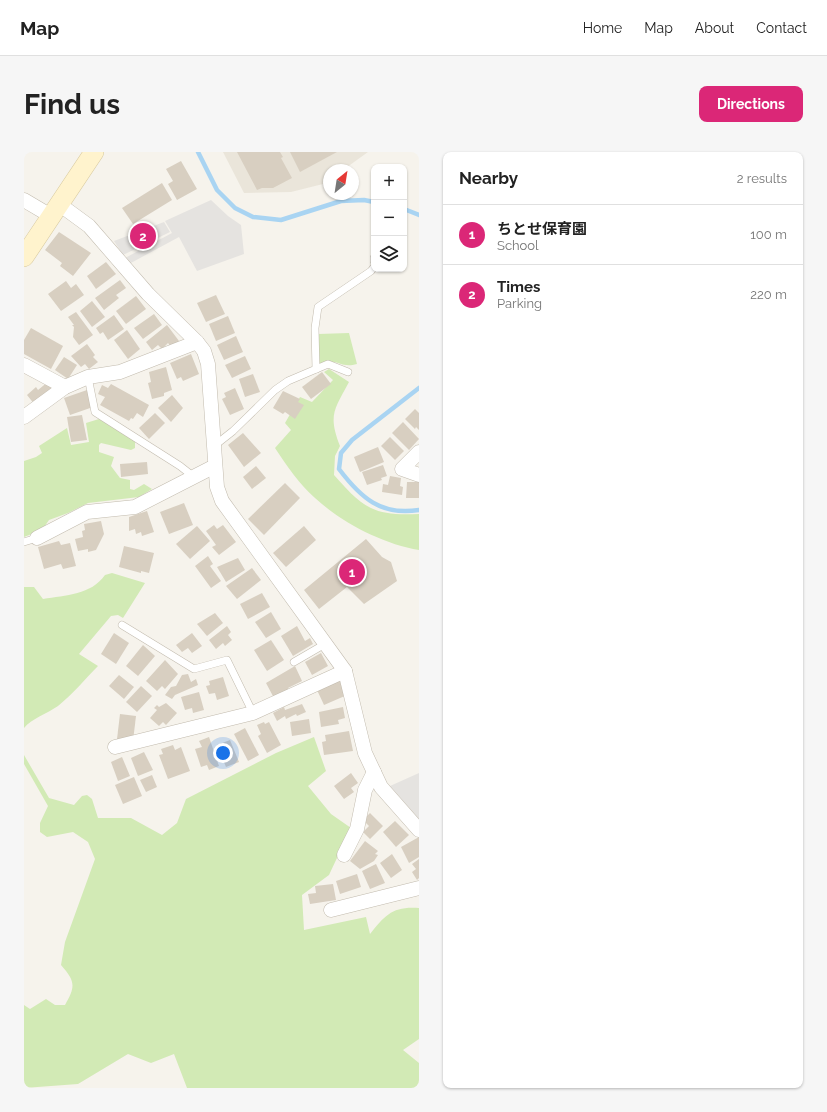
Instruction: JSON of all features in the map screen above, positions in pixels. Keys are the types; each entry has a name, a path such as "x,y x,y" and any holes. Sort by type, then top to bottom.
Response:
{"street":[{"path":"24,257 94,152"},
{"path":"24,200 55,210 90,226 148,294 197,342 204,351 208,364 217,487 222,501 345,671 357,727 365,754 381,787 419,830"},
{"path":"24,417 65,387 88,377 120,372 197,342"},
{"path":"24,365 65,387"},
{"path":"419,452 402,469 419,475"},
{"path":"30,540 87,512 135,507 157,494 195,477 215,466"},
{"path":"115,747 253,713 345,671"},
{"path":"344,855 357,829 365,790 374,772"},
{"path":"331,910 419,888"}],"lane":[{"path":"316,369 315,328 318,307 371,272"},
{"path":"214,446 275,390 288,382 328,364 348,372"},
{"path":"88,377 95,412 195,477"},
{"path":"122,625 194,669 226,660 253,713"},
{"path":"294,662 326,644"}],"shaded area":[{"path":"223,152 368,152 351,164 323,164 323,184 291,192 244,193"},
{"path":"211,200 228,216 241,225 244,254 197,271 179,237 129,264 125,258 172,233 165,221"},
{"path":"164,222 170,232 123,255 114,241"},
{"path":"419,773 419,819 390,786"}],"green space":[{"path":"349,333 357,364 347,365 335,362 325,362 319,364 318,334"},
{"path":"329,369 349,382 336,406 334,413 334,427 340,446 335,456 334,475 354,496 371,508 380,512 391,514 419,514 419,550 377,538 338,516 315,498 298,481 275,448 291,430 285,423 300,397 312,402 333,380 324,372"},
{"path":"99,419 135,440 135,448 131,450 101,443 99,445 99,452 114,457 111,466 120,478 130,480 130,489 134,490 144,484 152,489 139,497 88,503 49,520 42,530 24,537 24,461 36,457 42,453 39,446 67,428 71,445 89,442 86,423"},
{"path":"112,573 145,583 123,618 118,615 111,616 79,654 98,666 58,706 35,719 24,728 24,587 34,587 43,599 77,593 93,587 105,575"},
{"path":"314,737 326,771 308,786 331,814 351,828 329,875 302,895 304,930 366,917 370,934 390,913 396,910 419,908 419,1039 403,1050 419,1063 419,1088 187,1088 174,1054 151,1063 128,1054 78,1084 24,1088 24,1005 30,1009 46,999 55,1005 65,1005 69,998 72,984 69,975 61,965 65,942 95,859 88,842 73,832 47,837 40,832 40,823 48,806 24,764 24,755 49,798 74,805 82,796 87,795 92,799 98,818 131,818 162,835 177,823 186,799 276,753"}],"building":[{"path":"237,152 280,152 283,157 281,158 292,178 273,188 262,188 257,190"},
{"path":"290,152 337,152 300,172"},
{"path":"181,161 197,189 177,200 168,184 173,181 166,169"},
{"path":"162,183 172,200 133,224 122,208"},
{"path":"59,232 91,253 73,276 60,266 62,263 45,250"},
{"path":"106,262 116,274 96,289 87,276"},
{"path":"120,280 126,288 116,295 119,298 104,310 95,298"},
{"path":"66,281 71,288 76,284 84,295 61,311 48,294"},
{"path":"216,295 225,314 206,322 197,303"},
{"path":"136,296 146,309 126,324 116,311"},
{"path":"92,301 105,317 92,327 80,311"},
{"path":"76,312 93,335 79,345 73,337 74,327 72,325 74,325 68,317"},
{"path":"154,314 162,325 143,339 134,328"},
{"path":"114,315 124,329 108,340 103,332 100,334 96,328"},
{"path":"228,316 235,333 216,341 209,324"},
{"path":"167,325 179,341 171,347 168,343 162,349 158,345 152,350 146,342"},
{"path":"31,328 63,346 51,369 24,354 24,340"},
{"path":"127,330 140,349 128,359 114,340"},
{"path":"236,336 243,352 224,360 217,345"},
{"path":"87,344 95,355 93,357 98,362 89,369 85,364 81,367 71,356"},
{"path":"191,354 199,374 183,381 181,377 177,379 170,363"},
{"path":"245,356 251,369 232,378 225,365"},
{"path":"64,357 77,365 68,379 55,370"},
{"path":"166,367 172,390 164,393 164,396 152,399 148,383 151,382 149,372"},
{"path":"322,372 331,384 311,399 302,387"},
{"path":"253,374 260,392 245,397 239,379"},
{"path":"49,381 55,388 35,405 27,395 36,387 38,390"},
{"path":"111,384 149,405 143,417 137,413 133,419 131,418 129,421 100,405 105,397 98,394 102,385 108,388"},
{"path":"235,388 244,409 230,415 222,399 226,397 224,393"},
{"path":"87,390 93,407 70,415 64,398"},
{"path":"283,391 300,399 298,402 304,405 295,419 285,412 283,414 273,408"},
{"path":"172,395 183,408 171,422 158,408"},
{"path":"415,409 419,413 419,430 416,427 415,429 405,419"},
{"path":"155,413 165,423 149,439 139,428"},
{"path":"82,415 87,440 71,442 67,417"},
{"path":"403,422 419,439 409,450 392,433"},
{"path":"243,433 261,453 244,467 228,445"},
{"path":"390,437 404,451 395,460 381,446"},
{"path":"378,447 384,462 360,472 354,457"},
{"path":"147,462 148,474 121,477 120,464"},
{"path":"383,465 387,476 381,478 382,480 367,485 362,472"},
{"path":"256,466 266,478 252,489 243,477"},
{"path":"390,476 401,478 400,486 403,487 402,495 382,492 383,484 388,485"},
{"path":"407,482 419,482 419,498 406,498"},
{"path":"285,483 300,498 264,535 248,519"},
{"path":"184,503 193,525 169,534 160,512"},
{"path":"147,511 154,532 142,536 141,532 136,534 135,529 129,531 129,517"},
{"path":"101,521 104,534 96,550 88,552 88,549 78,551 75,539 83,537 82,531 85,530 84,524"},
{"path":"214,525 217,529 223,525 236,542 219,555 212,547 216,545 206,531"},
{"path":"197,526 210,541 190,559 176,544"},
{"path":"304,526 316,540 286,567 273,553"},
{"path":"366,539 382,557 391,562 397,581 364,604 347,587 319,609 304,590"},
{"path":"59,541 61,545 70,543 76,566 63,569 61,564 44,569 38,547"},
{"path":"124,546 154,553 149,573 141,571 141,573 119,567"},
{"path":"208,556 213,564 210,566 221,581 211,588 195,566"},
{"path":"238,558 245,570 226,582 217,567"},
{"path":"252,568 261,580 237,599 226,586"},
{"path":"262,593 270,607 248,619 240,604"},
{"path":"271,612 281,629 266,638 255,622"},
{"path":"215,613 223,623 207,636 197,624"},
{"path":"227,626 231,632 228,635 232,640 225,646 223,643 216,649 209,640"},
{"path":"297,626 305,641 310,638 313,644 293,656 281,636"},
{"path":"114,633 129,643 116,664 101,654"},
{"path":"192,633 202,646 192,653 188,648 182,652 176,645"},
{"path":"271,640 284,660 267,671 254,650"},
{"path":"143,645 155,656 138,676 126,666"},
{"path":"321,653 328,666 312,675 305,662"},
{"path":"165,660 178,674 165,689 162,686 157,691 146,681"},
{"path":"295,666 302,681 288,688 289,691 274,698 266,683"},
{"path":"188,674 191,682 196,679 198,685 175,695 172,699 165,695 171,687 176,686 182,675"},
{"path":"119,675 134,687 124,699 109,686"},
{"path":"223,677 229,696 217,700 215,693 209,694 206,686 210,685 209,681"},
{"path":"339,680 347,695 324,705 317,690"},
{"path":"141,686 152,696 137,712 126,702"},
{"path":"199,692 204,710 193,713 192,708 185,710 181,697"},
{"path":"166,703 177,713 166,725 163,722 159,726 150,718 157,710 154,708 157,705 159,707"},
{"path":"302,704 306,712 297,716 296,714 286,719 285,716 277,721 273,713 284,707 285,710"},
{"path":"343,707 345,718 338,720 339,724 321,727 319,712"},
{"path":"120,714 136,716 133,741 117,739"},
{"path":"309,719 311,733 292,736 290,722"},
{"path":"264,722 265,724 269,722 281,745 267,753 258,736 261,734 257,725"},
{"path":"245,728 259,755 248,761 234,734"},
{"path":"349,731 353,751 324,755 322,742 326,741 325,735"},
{"path":"209,737 219,766 209,770 207,765 201,767 195,749 202,747 199,741"},
{"path":"230,740 239,762 226,767 217,745"},
{"path":"173,745 175,750 181,747 190,771 168,779 159,755 163,754 161,749"},
{"path":"144,752 153,770 138,776 131,758"},
{"path":"122,757 130,776 118,781 111,762"},
{"path":"351,773 358,783 351,788 354,792 344,799 334,786"},
{"path":"152,775 157,787 146,792 140,780"},
{"path":"134,777 142,796 123,804 115,785"},
{"path":"370,813 383,826 370,839 363,832 369,826 363,820"},
{"path":"395,821 409,835 396,847 383,832"},
{"path":"419,837 419,857 409,863 401,847"},
{"path":"365,841 378,851 375,854 378,855 374,861 360,869 350,861"},
{"path":"392,854 402,870 391,878 380,863"},
{"path":"419,859 419,878 417,880 412,872 416,869 412,864"},
{"path":"376,864 385,883 370,889 362,871"},
{"path":"357,874 361,887 340,894 336,881"},
{"path":"333,884 336,900 310,904 308,894 316,893 315,886"}],"waterway":[{"path":"198,152 217,190 235,208 253,217 281,220 341,201 364,200 371,201"},
{"path":"407,210 419,215"},
{"path":"419,388 352,440 341,453 339,469 355,488 373,503 394,510 419,510"}],"place":[{"name":"Times","path":"143,236"},
{"name":"ちとせ保育園","path":"352,572"}]}
